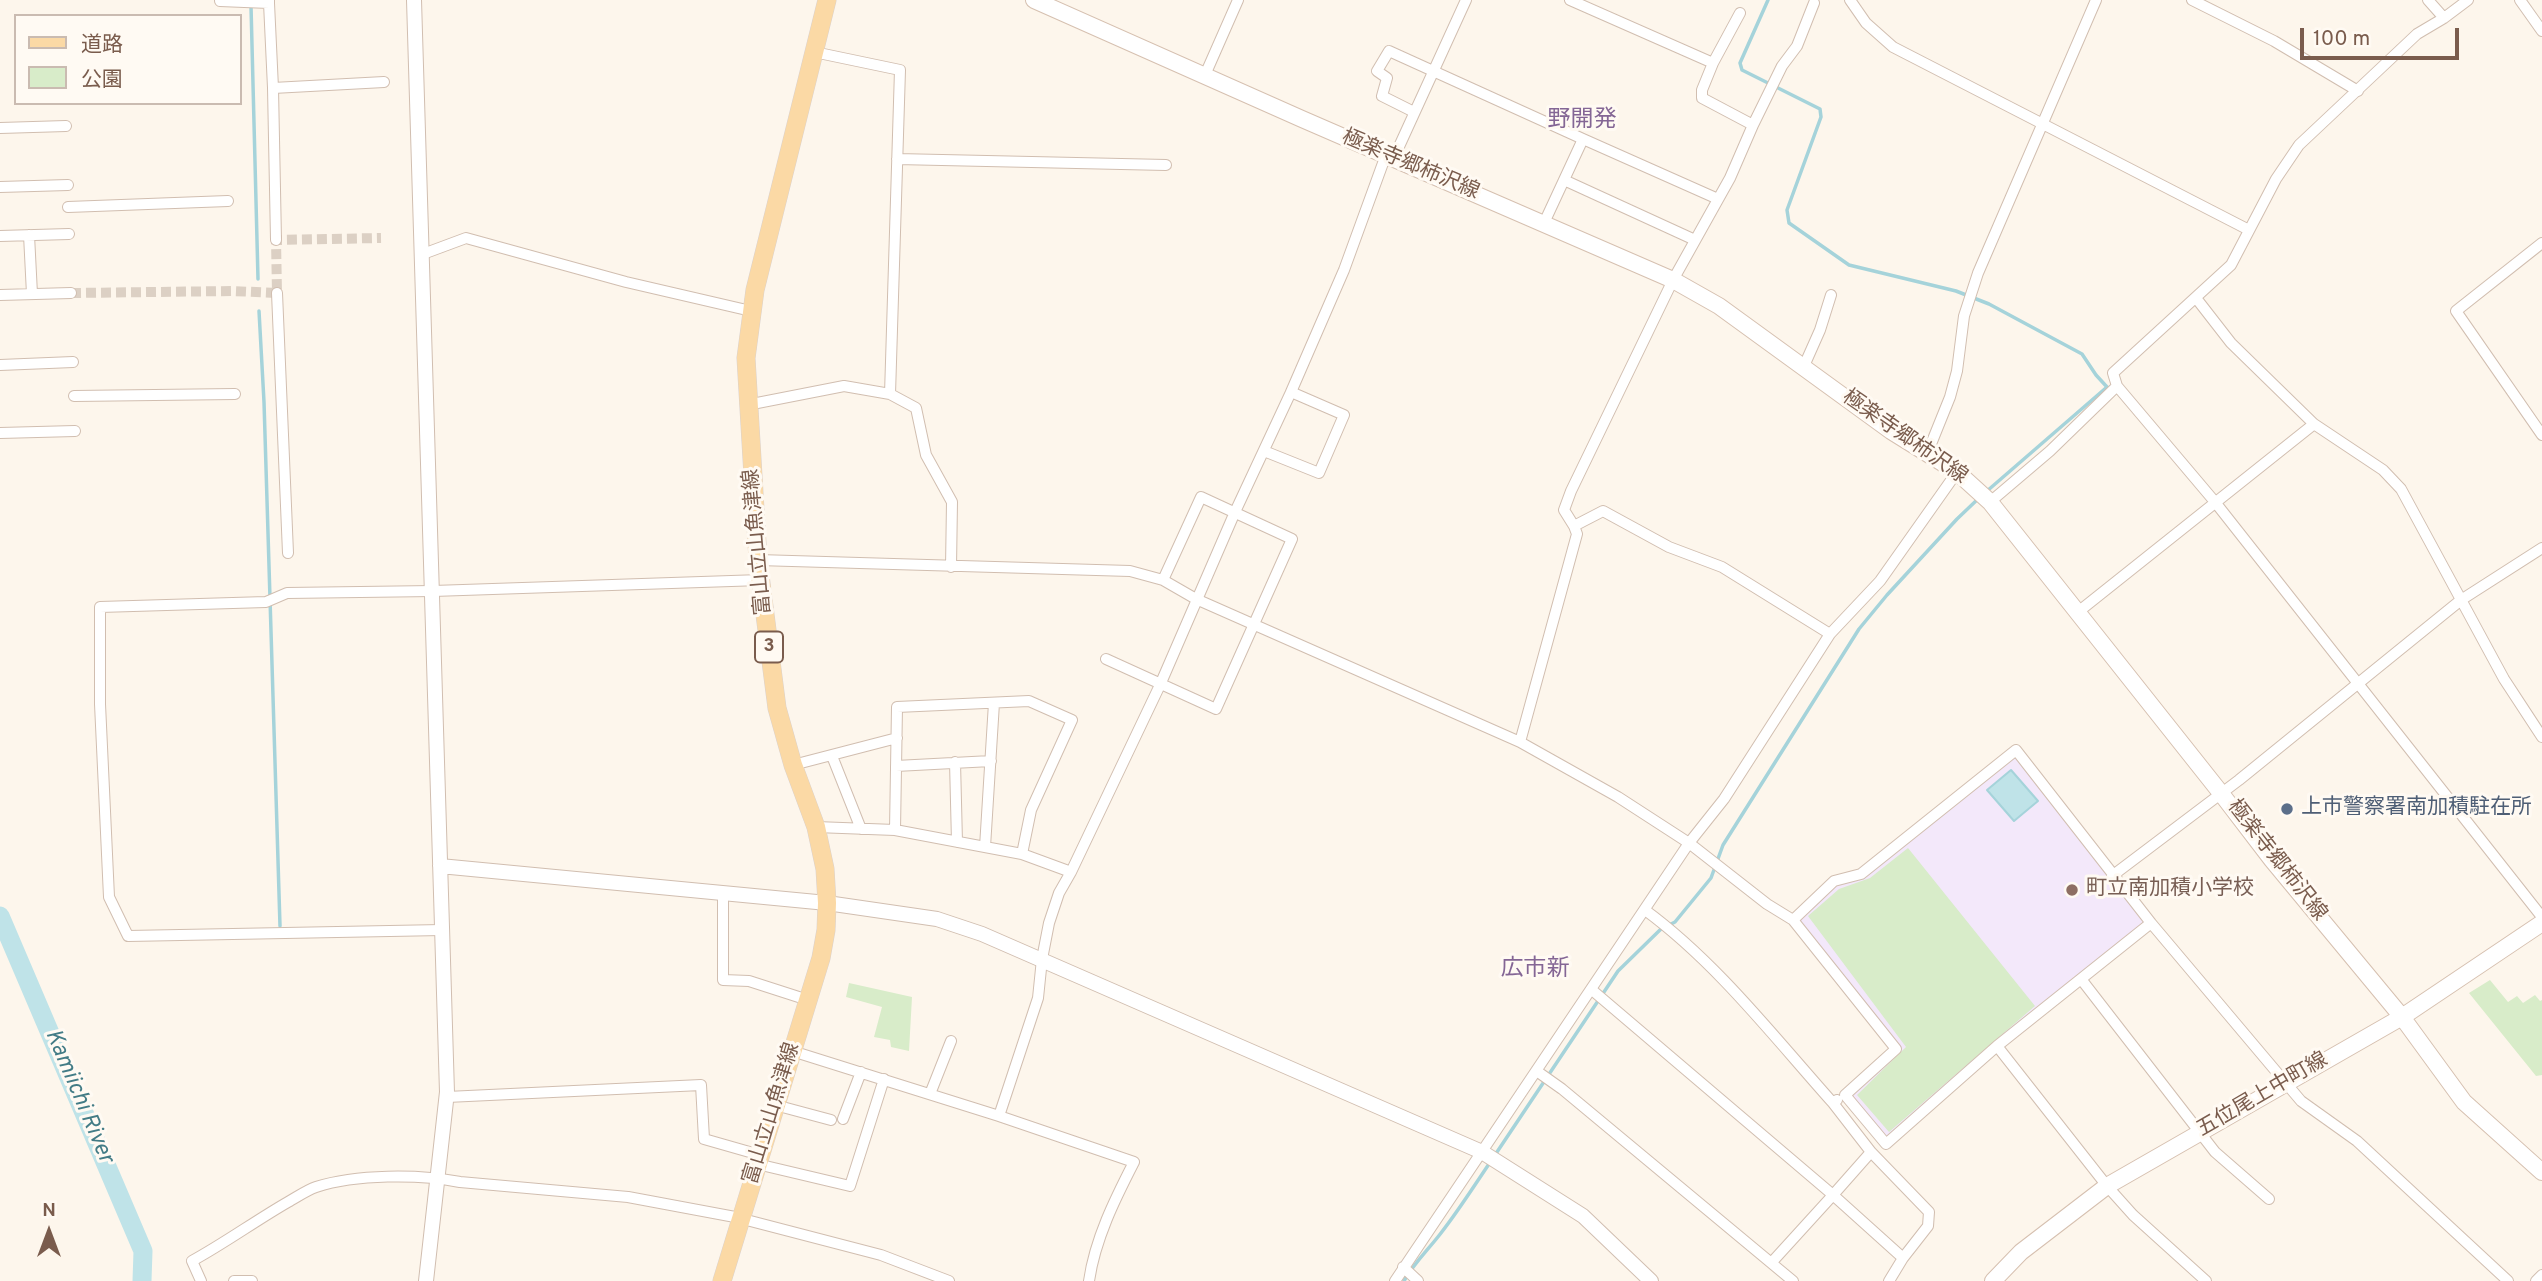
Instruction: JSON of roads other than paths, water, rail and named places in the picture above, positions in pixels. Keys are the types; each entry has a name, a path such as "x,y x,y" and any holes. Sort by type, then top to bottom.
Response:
{"main road":[{"name":"富山立山魚津線","path":"722,1281 808,1000 823,944 827,902 825,869 816,827 793,765 777,708 758,560 746,358 751,311 827,0"},
{"name":"極楽寺郷柿沢線","path":"1034,0 1672,280 1719,306 1891,430 1957,472 1990,502 2272,860 2402,1017 2464,1102 2542,1172"},
{"name":"五位尾上中町線","path":"1993,1281 2021,1252 2107,1186 2402,1017 2542,923"}],"street":[{"path":"414,0 447,1097 426,1281"},
{"path":"1205,75 1238,0"},
{"path":"999,1116 1038,998 1049,923 1058,898 1160,685 1196,598 1291,392 1344,270 1383,163 1397,151 1466,0"},
{"path":"1570,0 1713,63"},
{"path":"1520,742 1577,534 1564,510 1567,500 1672,280 1730,178 1782,66 1797,46 1810,1 1826,0"},
{"path":"1850,0 1866,23 1893,47 2249,230"},
{"path":"1927,454 1950,397 1957,371 1964,316 1978,273 2096,0"},
{"path":"2192,0 2208,3 2358,91"},
{"path":"2428,0 2444,18"},
{"path":"2468,0 2417,34 2388,58 2358,91 2299,145 2276,179 2231,265 2113,373 2117,386 2215,502 2542,917"},
{"path":"2521,0 2542,31"},
{"path":"220,1 269,2 276,240"},
{"path":"1740,13 1713,63 1702,90 1702,98 1753,125"},
{"path":"1414,112 1382,96 1387,78 1377,71 1389,51 1718,199"},
{"path":"814,52 900,70 890,394"},
{"path":"273,88 384,82"},
{"path":"0,128 66,126"},
{"path":"1544,223 1583,139"},
{"path":"897,159 1166,165"},
{"path":"1564,180 1695,240"},
{"path":"0,187 68,185"},
{"path":"68,207 228,201"},
{"path":"0,236 69,234"},
{"path":"29,235 32,295"},
{"path":"423,254 466,238 626,282 751,311"},
{"path":"2542,243 2456,311 2542,435"},
{"path":"0,295 71,293"},
{"path":"277,293 288,554"},
{"path":"1804,366 1820,330 1831,295"},
{"path":"2196,298 2231,342 2314,424 2383,470 2401,489 2504,679 2542,737"},
{"path":"0,365 73,362"},
{"path":"747,405 844,386 890,394 916,408 926,455 952,502 951,567"},
{"path":"1990,502 2050,451 2117,386"},
{"path":"1264,451 1319,473 1344,415 1291,392"},
{"path":"74,396 235,394"},
{"path":"2078,612 2314,424"},
{"path":"0,433 75,431"},
{"path":"1395,1281 1538,1072 1689,843 1724,799 1830,634 1880,581 1957,472"},
{"path":"1106,659 1216,709 1292,539 1201,498 1163,580"},
{"path":"1574,526 1603,511 1669,547 1722,567 1830,634"},
{"path":"2112,876 2239,780 2356,682 2461,600 2542,548"},
{"path":"758,560 1130,571 1163,580 1196,598 1520,742 1618,797 1689,843 1767,904 1793,920 1896,1049 1833,1103"},
{"path":"442,930 128,936 109,897 100,704 100,607 266,602 288,593 761,580"},
{"path":"895,830 897,707 1029,701 1072,720 1031,810 1022,854"},
{"path":"985,847 994,703"},
{"path":"793,765 897,738"},
{"path":"1793,920 1834,881 1861,874 2016,750 2112,876 2286,1085 2301,1101 2357,1141 2508,1281"},
{"path":"832,756 861,829"},
{"path":"896,766 991,761"},
{"path":"955,762 957,842"},
{"path":"816,827 895,830 1022,854 1072,872"},
{"path":"440,866 827,902 937,919 982,934 1482,1152 1583,1216 1651,1281"},
{"path":"723,893 723,980 748,981 808,1000"},
{"path":"1645,910 1675,932 1717,975 1833,1103 1871,1152 1929,1212 1928,1226 1889,1281"},
{"path":"1845,1095 1886,1144 1997,1046 2151,923"},
{"path":"2081,979 2214,1152 2269,1199"},
{"path":"1592,990 1903,1258"},
{"path":"930,1094 951,1041"},
{"path":"1997,1046 2107,1186 2133,1215 2206,1281"},
{"path":"792,1051 1134,1162 1109,1215 1089,1281"},
{"path":"843,1119 861,1072"},
{"path":"1538,1072 1793,1281"},
{"path":"447,1097 701,1085 704,1139 759,1160 850,1186 884,1079"},
{"path":"775,1105 831,1120"},
{"path":"1772,1262 1871,1152"},
{"path":"201,1281 192,1261 315,1187 370,1178 439,1178 628,1197 742,1219 881,1255 948,1281"},
{"path":"1404,1267 1418,1281"},
{"path":"2536,1281 2542,1275"},
{"path":"234,1281 252,1281"}],"water":[{"path":"2011,770 2038,801 2014,821 1987,790"}],"waterway":[{"path":"1768,0 1740,63 1742,70 1820,109 1821,117 1787,210 1789,223 1849,265 1956,291 1989,304 2082,354 2107,387 1987,491"},
{"path":"251,6 258,279"},
{"path":"259,311 280,926"},
{"path":"1669,925 1675,922 1711,878 1723,845 1859,629 1887,595 1979,498"},
{"name":"Kamiichi River","path":"0,916 143,1251 142,1281"},
{"path":"1495,1155 1618,971 1662,928"},
{"path":"1404,1281 1454,1216 1491,1161"}],"tunnel":[{"path":"71,293 277,293 276,240 381,238"}],"place":[{"name":"上市警察署南加積駐在所","path":"2287,809"},
{"name":"町立南加積小学校","path":"2072,890"}],"district":[{"name":"野開発","path":"1582,121"},
{"name":"広市新","path":"1535,970"}]}
